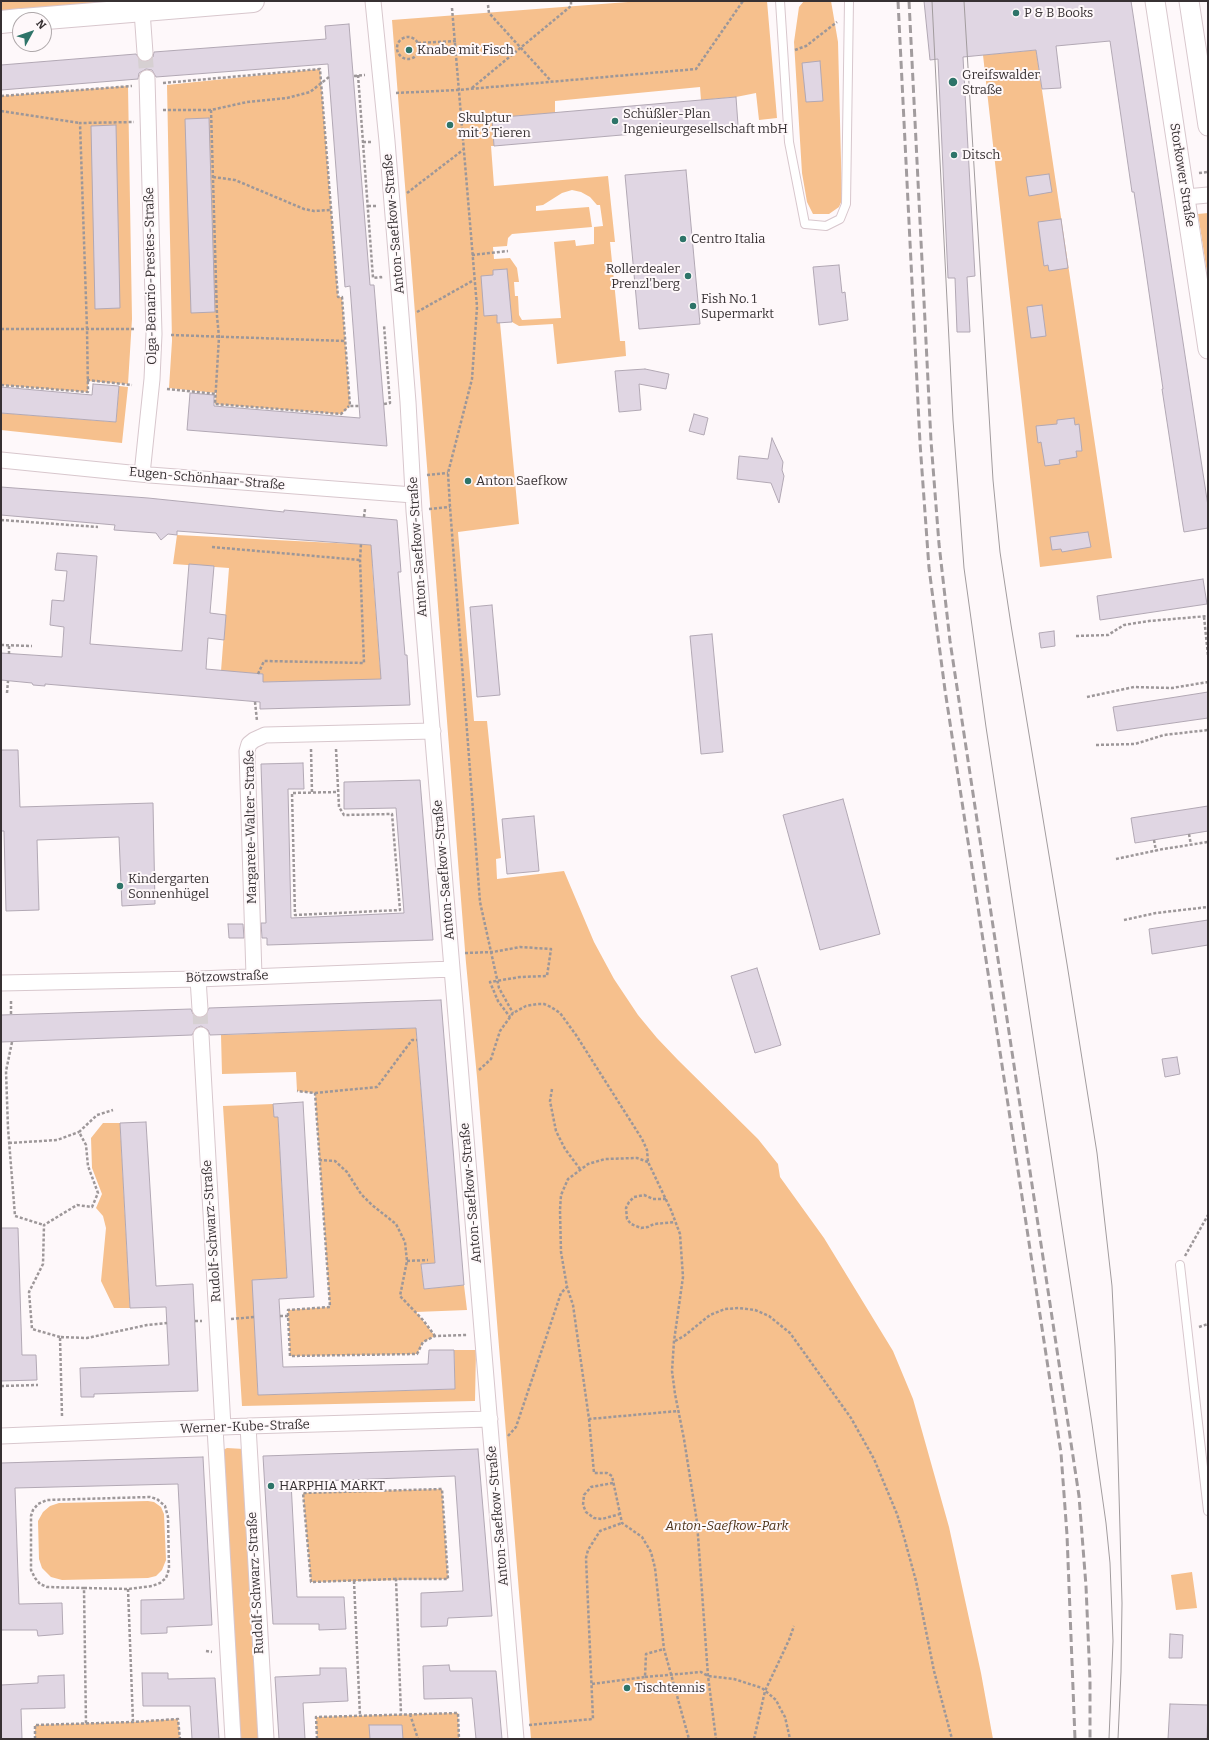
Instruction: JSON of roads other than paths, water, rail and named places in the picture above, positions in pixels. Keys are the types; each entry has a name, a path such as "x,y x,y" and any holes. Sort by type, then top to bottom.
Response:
{"main road":[{"path":"52,18 253,1"},
{"path":"1,22 12,21"}],"street":[{"name":"Anton-Saefkow-Straße","path":"374,1 392,197 408,402 413,495 516,1739"},
{"name":"Storkower Straße","path":"1155,1 1208,349"},
{"path":"1189,1 1208,126"},
{"path":"142,11 145,53"},
{"name":"Olga-Benario-Prestes-Straße","path":"142,474 154,334 147,78"},
{"path":"1186,197 1208,195"},
{"name":"Eugen-Schönhaar-Straße","path":"1,460 142,474 413,495"},
{"name":"Margarete-Walter-Straße","path":"254,976 247,751 250,744 254,740 265,735 433,731"},
{"name":"Bötzowstraße","path":"1,983 198,979 452,970"},
{"path":"198,979 200,1008"},
{"name":"Rudolf-Schwarz-Straße","path":"201,1035 232,1739"},
{"name":"Werner-Kube-Straße","path":"1,1436 248,1426 490,1419"},
{"name":"Rudolf-Schwarz-Straße","path":"248,1426 266,1739"}],"lane":[{"path":"780,1 788,142 805,224 826,226 840,219 846,204 849,1"},
{"path":"1180,1265 1208,1511"}],"tunnel":[{"path":"145,53 147,78"},
{"path":"200,1009 201,1035"}],"tram line":[{"path":"932,1 953,420 964,568 986,727 1106,1523 1110,1563 1113,1641 1109,1739"},
{"path":"964,1 993,480 1000,552 1097,1153 1112,1286 1122,1603 1118,1739"}],"railway":[{"path":"898,1 920,443 929,568 945,690 1061,1453 1067,1535 1075,1739"},
{"path":"909,1 931,441 939,544 950,641 1079,1496 1086,1586 1090,1680 1090,1739"}],"place":[{"name":"P & B Books","path":"1016,13"},
{"name":"Knabe mit Fisch","path":"409,50"},
{"name":"Greifswalder Straße","path":"953,82"},
{"name":"Schüßler-Plan Ingenieurgesellschaft mbH","path":"615,121"},
{"name":"Skulptur mit 3 Tieren","path":"450,125"},
{"name":"Ditsch","path":"954,155"},
{"name":"Centro Italia","path":"683,239"},
{"name":"Rollerdealer Prenzl'berg","path":"688,276"},
{"name":"Fish No. 1 Supermarkt","path":"693,306"},
{"name":"Anton Saefkow","path":"468,481"},
{"name":"Kindergarten Sonnenhügel","path":"120,886"},
{"name":"HARPHIA MARKT","path":"271,1486"},
{"name":"Tischtennis","path":"627,1688"}],"park label":[{"name":"Anton-Saefkow-Park","path":"727,1526"}]}
